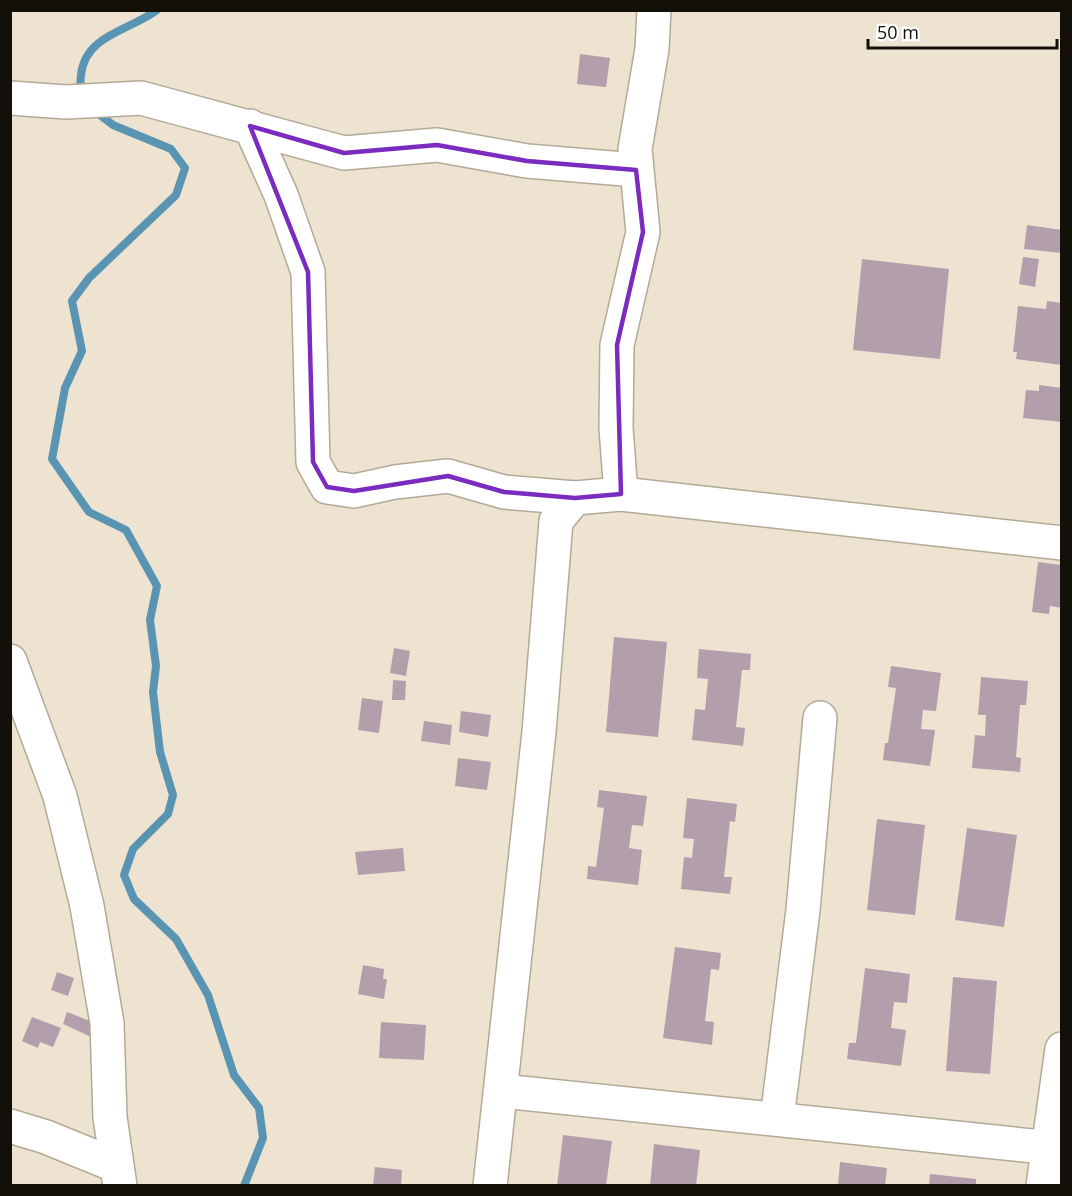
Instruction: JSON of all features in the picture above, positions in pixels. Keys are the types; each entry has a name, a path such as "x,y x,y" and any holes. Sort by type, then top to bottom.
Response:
{"street":[{"path":"621,494 616,428 618,345 643,232 635,149 652,49 654,10"},
{"path":"10,98 66,102 141,98 344,153 437,145 527,161 636,170"},
{"path":"250,126 281,195 308,272 313,462 327,487 354,491 394,482 448,476 504,492 575,498 621,494 1062,543"},
{"path":"490,1185 502,1091 539,732 556,521 575,498"},
{"path":"10,661 20,719 60,796 87,906 107,1023 110,1117 119,1176"},
{"path":"777,1119 803,910 820,718"},
{"path":"1043,1185 1055,1148 1062,1049"},
{"path":"502,1091 1055,1148"},
{"path":"10,1126 46,1137 119,1176"}],"highlighted area":[{"path":"250,126 344,153 437,145 527,161 636,170 643,232 617,345 621,494 575,498 504,492 448,476 354,491 327,487 313,462 308,272"}],"building":[{"path":"580,54 610,58 606,87 577,84"},
{"path":"1027,225 1062,230 1062,253 1024,249"},
{"path":"1023,257 1039,259 1035,287 1019,284"},
{"path":"862,259 949,269 940,359 853,350"},
{"path":"1047,301 1062,303 1062,365 1016,359 1017,352 1013,352 1018,306 1046,309"},
{"path":"1039,385 1062,388 1062,422 1023,418 1026,390 1039,391"},
{"path":"1038,562 1062,565 1062,608 1050,606 1049,614 1032,612"},
{"path":"614,637 667,642 658,737 606,732"},
{"path":"394,648 410,651 406,676 390,673"},
{"path":"699,649 751,654 750,670 742,670 736,727 745,728 743,746 692,740 695,709 705,710 708,679 697,678"},
{"path":"891,666 941,673 936,711 923,710 921,729 935,730 930,766 883,760 885,743 888,743 896,688 888,687"},
{"path":"981,677 1028,681 1026,705 1020,705 1016,757 1021,758 1020,772 972,768 975,735 985,736 986,715 978,715"},
{"path":"393,680 406,681 405,700 392,700"},
{"path":"362,698 383,701 379,733 358,730"},
{"path":"461,711 491,715 488,737 459,732"},
{"path":"424,721 452,725 450,745 421,741"},
{"path":"458,758 491,762 487,790 455,786"},
{"path":"599,790 647,796 643,826 632,825 629,848 642,850 638,885 587,879 588,866 596,867 604,808 597,807"},
{"path":"687,798 737,804 735,822 730,821 724,877 732,877 730,894 681,889 684,857 692,858 694,839 683,838"},
{"path":"877,819 925,825 915,915 867,910"},
{"path":"967,828 1017,835 1004,927 955,920"},
{"path":"403,848 405,871 358,875 355,852"},
{"path":"675,947 721,953 719,970 711,969 705,1021 714,1022 712,1045 663,1038"},
{"path":"363,965 384,969 383,979 387,979 384,999 358,994"},
{"path":"865,968 910,974 907,1003 894,1002 891,1028 906,1030 901,1066 847,1059 849,1043 856,1043"},
{"path":"57,972 74,978 68,996 51,990"},
{"path":"953,977 997,981 990,1074 946,1071"},
{"path":"67,1012 95,1023 98,1040 63,1024"},
{"path":"32,1017 61,1028 53,1047 40,1042 38,1048 22,1041"},
{"path":"381,1022 426,1025 424,1060 379,1058"},
{"path":"563,1135 612,1141 606,1186 557,1186"},
{"path":"654,1144 700,1150 696,1186 650,1186"},
{"path":"840,1162 887,1168 885,1186 838,1186"},
{"path":"375,1167 402,1170 401,1186 373,1186"},
{"path":"930,1174 976,1179 976,1186 929,1186"}],"waterway":[{"path":"84,93 81,75 84,62 91,51 110,35 157,10"},
{"path":"95,111 113,125 171,149 185,168 176,195 89,278 72,301 82,351 65,388 52,459 89,512 126,530 157,586 150,620 156,666 153,692 160,752 173,795 168,814 133,849 124,875 134,899 176,939 208,995 234,1075 259,1108 263,1138 244,1186"}]}
